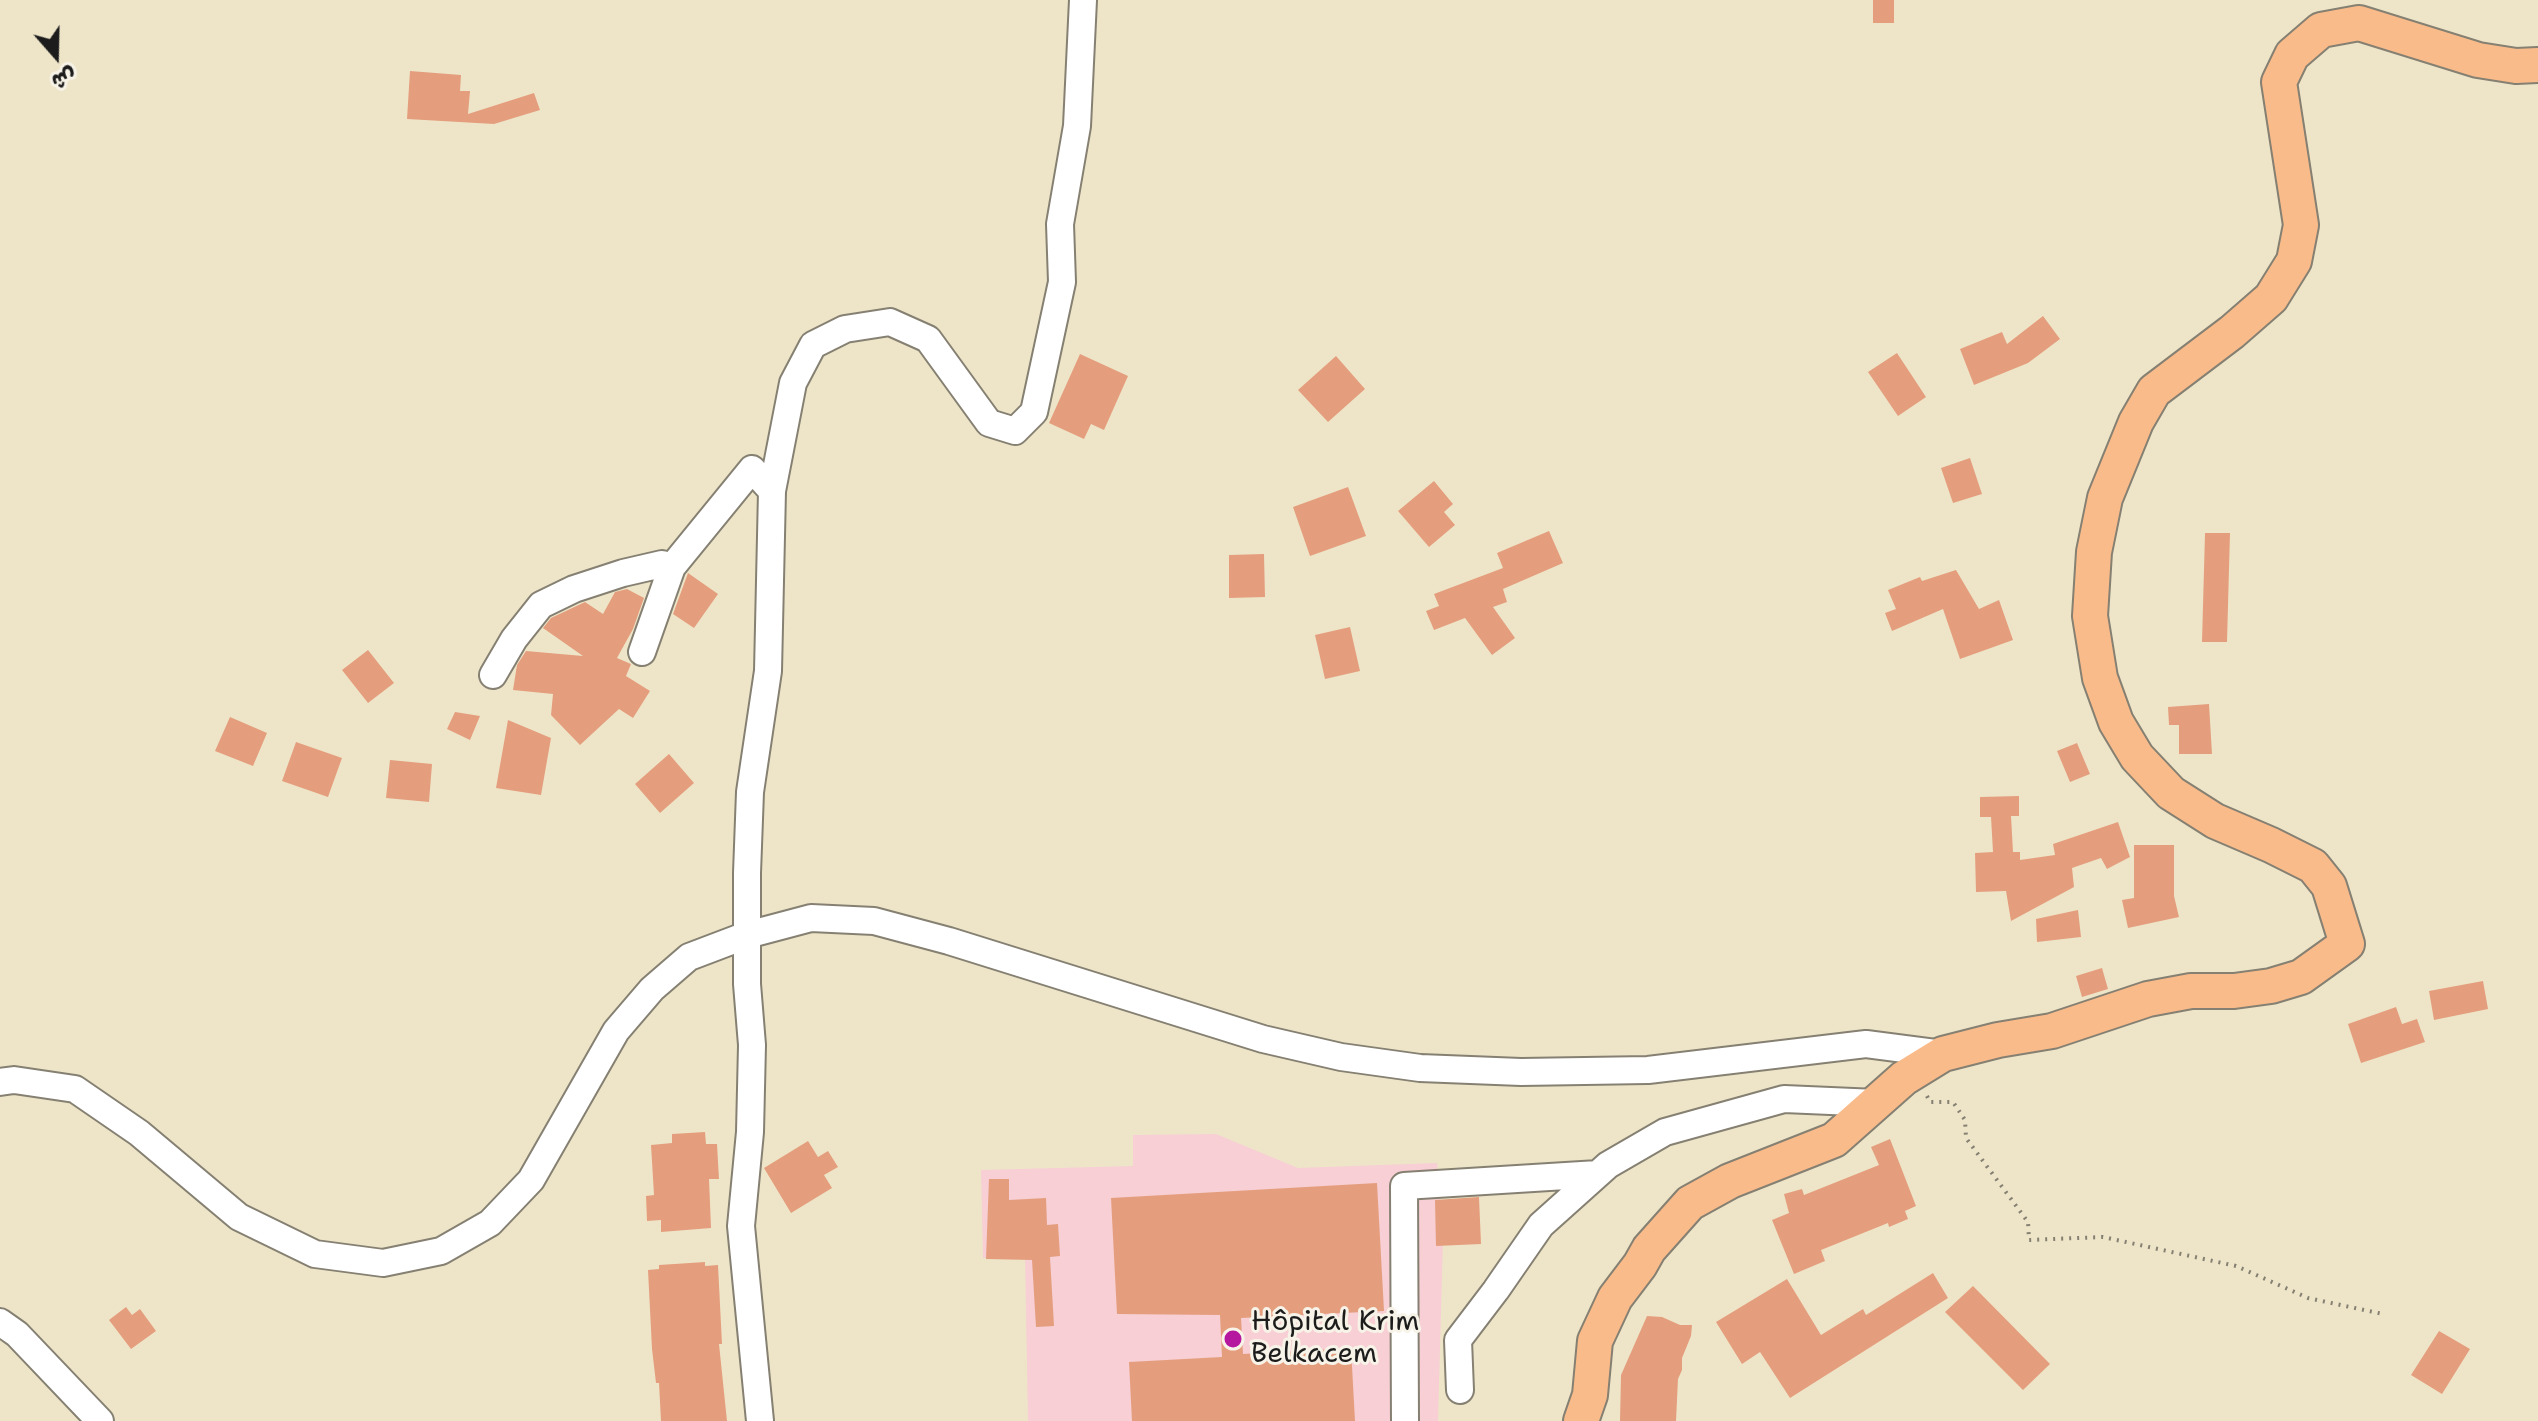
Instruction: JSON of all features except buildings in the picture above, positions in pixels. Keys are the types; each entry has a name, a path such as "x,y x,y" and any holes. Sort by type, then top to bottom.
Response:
{"main road":[{"path":"1581,1421 1590,1395 1595,1341 1615,1298 1649,1249 1690,1203 1730,1181 1834,1140 1913,1072 1943,1054 2052,1031 2162,996 2271,986 2301,977 2347,944 2329,886 2313,866 2215,821 2171,793 2137,757 2116,722 2100,678 2090,616 2094,552 2105,498 2136,422 2154,391 2271,298 2294,261 2301,225 2279,82 2292,55 2321,30 2359,23 2478,60 2516,66 2538,65"}],"street":[{"path":"760,1421 741,1226 750,1132 752,1045 747,984 750,792 768,671 772,491 793,383 813,345 845,329 890,322 928,339 989,423 1015,431 1034,412 1062,282 1060,224 1077,126 1083,0"},
{"path":"642,652 672,567 752,469 772,491"},
{"path":"493,675 514,639 541,605 574,589 623,573 662,564 672,567"},
{"path":"0,1082 14,1080 75,1089 139,1133 239,1217 315,1254 383,1263 441,1251 490,1223 531,1180 616,1031 652,989 689,957 747,935 811,918 874,921 949,941 1263,1039 1341,1057 1420,1068 1521,1072 1648,1070 1866,1044 1943,1054"},
{"path":"1460,1390 1458,1340 1541,1225 1608,1165 1665,1132 1784,1099 1877,1103"},
{"path":"1405,1421 1404,1186 1598,1174"},
{"path":"0,1322 17,1334 100,1421"}],"path":[{"path":"1913,1072 1930,1102 1953,1102 1965,1120 1966,1138 2028,1222 2029,1240 2103,1237 2133,1243 2236,1266 2308,1298 2383,1314"}],"shaded area":[{"name":"Hôpital Krim Belkacem","path":"1216,1134 1298,1168 1437,1163 1443,1239 1438,1421 1028,1421 1025,1256 983,1258 981,1170 1133,1166 1133,1135"}],"place":[{"name":"Hôpital Krim Belkacem","path":"1233,1339"}]}
